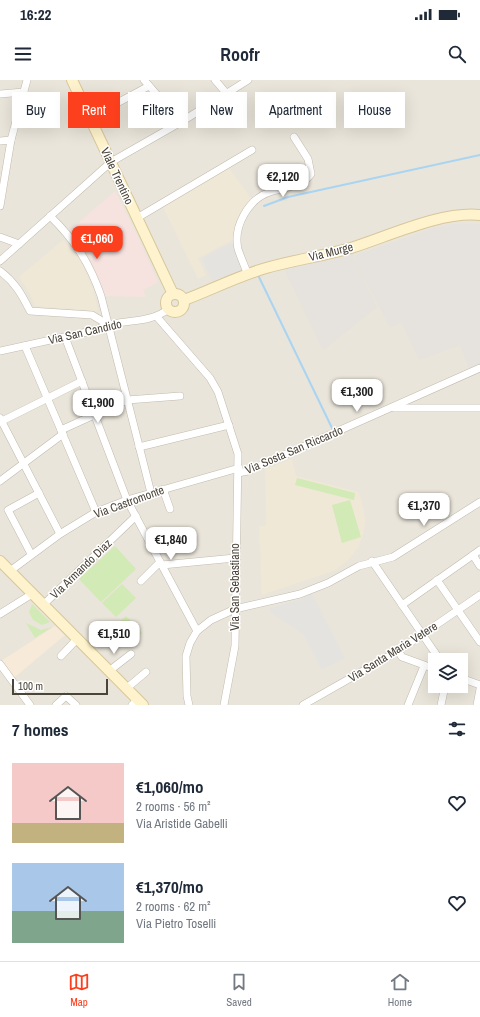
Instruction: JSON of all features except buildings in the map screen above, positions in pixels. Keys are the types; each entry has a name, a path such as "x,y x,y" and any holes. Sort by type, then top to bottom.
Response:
{"street":[{"path":"24,92 27,80"},
{"name":"Viale Trentino","path":"72,80 78,92"},
{"path":"144,80 154,92"},
{"path":"215,80 226,92"},
{"path":"231,92 248,80"},
{"path":"120,102 149,86"},
{"path":"0,94 12,93"},
{"path":"0,206 14,128"},
{"name":"Viale Trentino","path":"95,128 173,294"},
{"path":"0,261 111,162 171,128"},
{"path":"249,275 238,248 238,237 244,215 254,202 268,192 307,180 311,174 308,159 294,137"},
{"path":"0,141 11,140"},
{"path":"137,218 252,150"},
{"name":"Via Murge","path":"184,300 265,268 351,248 393,233 438,220 458,216 480,215"},
{"path":"50,216 74,242 93,274 101,296 151,493"},
{"path":"0,237 19,244"},
{"path":"0,271 12,280 22,294 30,311 92,316 107,324"},
{"path":"173,294 181,296 184,300 184,306 180,310 174,312 169,309 167,300 173,294"},
{"name":"Via San Candido","path":"0,351 96,330 107,324 158,317 169,309"},
{"name":"Via San Sebastiano","path":"158,317 210,378 218,392 238,454 239,470 235,558 235,646 224,705"},
{"path":"65,337 127,500 197,631"},
{"path":"25,346 96,512"},
{"name":"Via Sosta San Riccardo","path":"239,470 248,471 480,368"},
{"path":"60,534 1,420 82,381"},
{"path":"0,481 62,432 95,415 127,400 180,396"},
{"path":"391,408 480,408"},
{"path":"139,446 229,425"},
{"name":"Via Castromonte","path":"10,571 60,534 96,512 127,500 163,489 239,470"},
{"path":"163,489 170,509"},
{"path":"31,554 8,510 39,493"},
{"path":"189,705 187,696 186,656 190,643 197,631 211,620 235,609 300,594 328,583 359,566 372,561 393,557 480,502"},
{"name":"Via Armando Diaz","path":"43,605 136,516"},
{"path":"402,605 480,550"},
{"path":"473,555 480,566"},
{"path":"141,581 161,564 235,558"},
{"path":"0,561 127,688 138,703"},
{"path":"372,561 435,653"},
{"path":"437,580 480,642"},
{"path":"0,614 32,594"},
{"name":"Via Santa Maria Vetere","path":"303,705 398,652 480,595"},
{"path":"61,656 77,639"},
{"path":"398,652 402,657 428,667"},
{"path":"109,671 131,654"},
{"path":"0,664 30,705"},
{"path":"408,705 424,666"},
{"path":"127,688 146,672"},
{"path":"468,681 480,685"},
{"path":"477,705 480,689"},
{"path":"441,705 444,693"},
{"path":"56,705 66,696 76,705"}],"shaded area":[{"path":"0,80 480,80 480,705 0,705"},
{"path":"229,168 251,198 240,214 234,239 198,258 206,275 198,279 163,207"},
{"path":"115,191 158,282 143,290 146,297 105,296 87,251 70,230"},
{"path":"453,224 480,224 480,364 469,369 460,345 419,360 402,323 390,327 355,261 355,255 434,228"},
{"path":"63,240 81,261 93,289 98,311 35,306 30,294 19,277"},
{"path":"232,243 243,271 212,281 202,258"},
{"path":"353,254 354,260 377,307 323,350 284,269"},
{"path":"292,459 296,476 359,492 364,511 365,522 363,535 358,548 348,560 336,570 262,595 259,526 266,526 265,469"},
{"path":"312,594 345,658 322,670 303,634 270,612 270,608 299,600"},
{"path":"55,626 65,635 14,678 1,661"}],"green space":[{"path":"297,478 355,493 354,500 295,485"},
{"path":"350,500 361,537 342,543 332,505"},
{"path":"115,546 136,569 101,602 79,579"},
{"path":"122,584 136,598 116,617 102,603"},
{"path":"32,604 50,622 42,625 33,620 29,612"},
{"path":"126,616 142,633 132,643 116,625"},
{"path":"26,623 41,630 52,627 35,638"}],"waterway":[{"path":"264,206 288,197 480,155"},
{"path":"258,275 332,428"}]}
